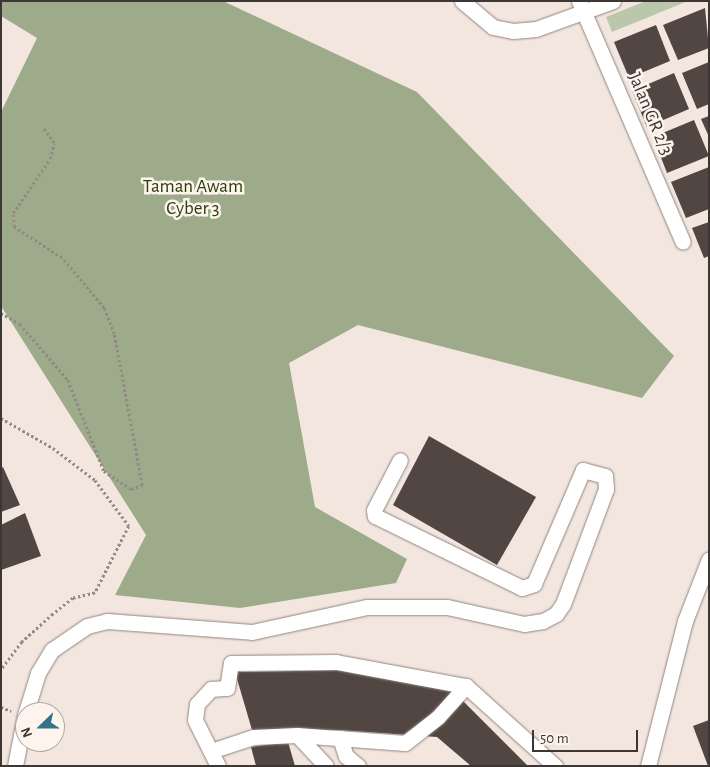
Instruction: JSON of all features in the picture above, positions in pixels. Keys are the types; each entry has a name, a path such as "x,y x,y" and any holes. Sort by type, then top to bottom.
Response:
{"street":[{"path":"462,1 493,27 513,31 536,29 582,7 612,1"},
{"name":"Jalan GR 2/3","path":"582,7 683,242"},
{"path":"29,702 38,673 52,650 87,626 107,621 252,632 367,607 447,608 524,624 543,621 556,614 563,604 606,489 605,476 583,470 534,584 522,588 375,516 374,510 400,460"},
{"path":"648,766 685,621 709,559"},
{"path":"218,766 195,720 197,704 211,689 227,688 231,663 336,662 466,686 554,766"},
{"path":"211,751 253,737 297,735 405,743 438,717 466,686"},
{"path":"297,735 326,766"},
{"path":"340,738 346,756 358,766"},
{"path":"15,766 18,752"}],"path":[{"path":"1,314 20,324 68,380 104,471 131,488 142,485 114,334 104,308 62,258 14,227 13,213 50,159 54,143 43,127"},
{"path":"1,418 53,448 95,480 129,526 95,593 73,598 53,614 22,642 1,670"}],"green space":[{"name":"Taman Awam Cyber 3","path":"1,1 223,1 417,92 674,356 642,398 358,325 289,363 315,507 407,559 396,583 240,608 115,595 146,535 1,306 1,112 37,38 1,16"},
{"path":"646,1 688,1 612,32 606,17"}],"building":[{"path":"705,8 709,48 678,60 663,25"},
{"path":"656,25 670,61 629,78 614,42"},
{"path":"709,62 709,104 697,109 682,73"},
{"path":"674,73 689,109 647,127 632,91"},
{"path":"709,116 709,137 701,119"},
{"path":"694,120 709,156 667,173 653,137"},
{"path":"709,167 709,209 686,218 671,182"},
{"path":"709,222 709,256 704,258 692,228"},
{"path":"429,436 536,497 497,565 393,505"},
{"path":"3,467 20,505 1,512 1,468"},
{"path":"25,513 41,556 1,570 1,525"},
{"path":"351,670 453,691 528,766 471,766 437,737 338,730 252,730 235,672"},
{"path":"709,720 709,766 708,766 693,726"},
{"path":"288,742 295,766 256,766 251,747"}]}
